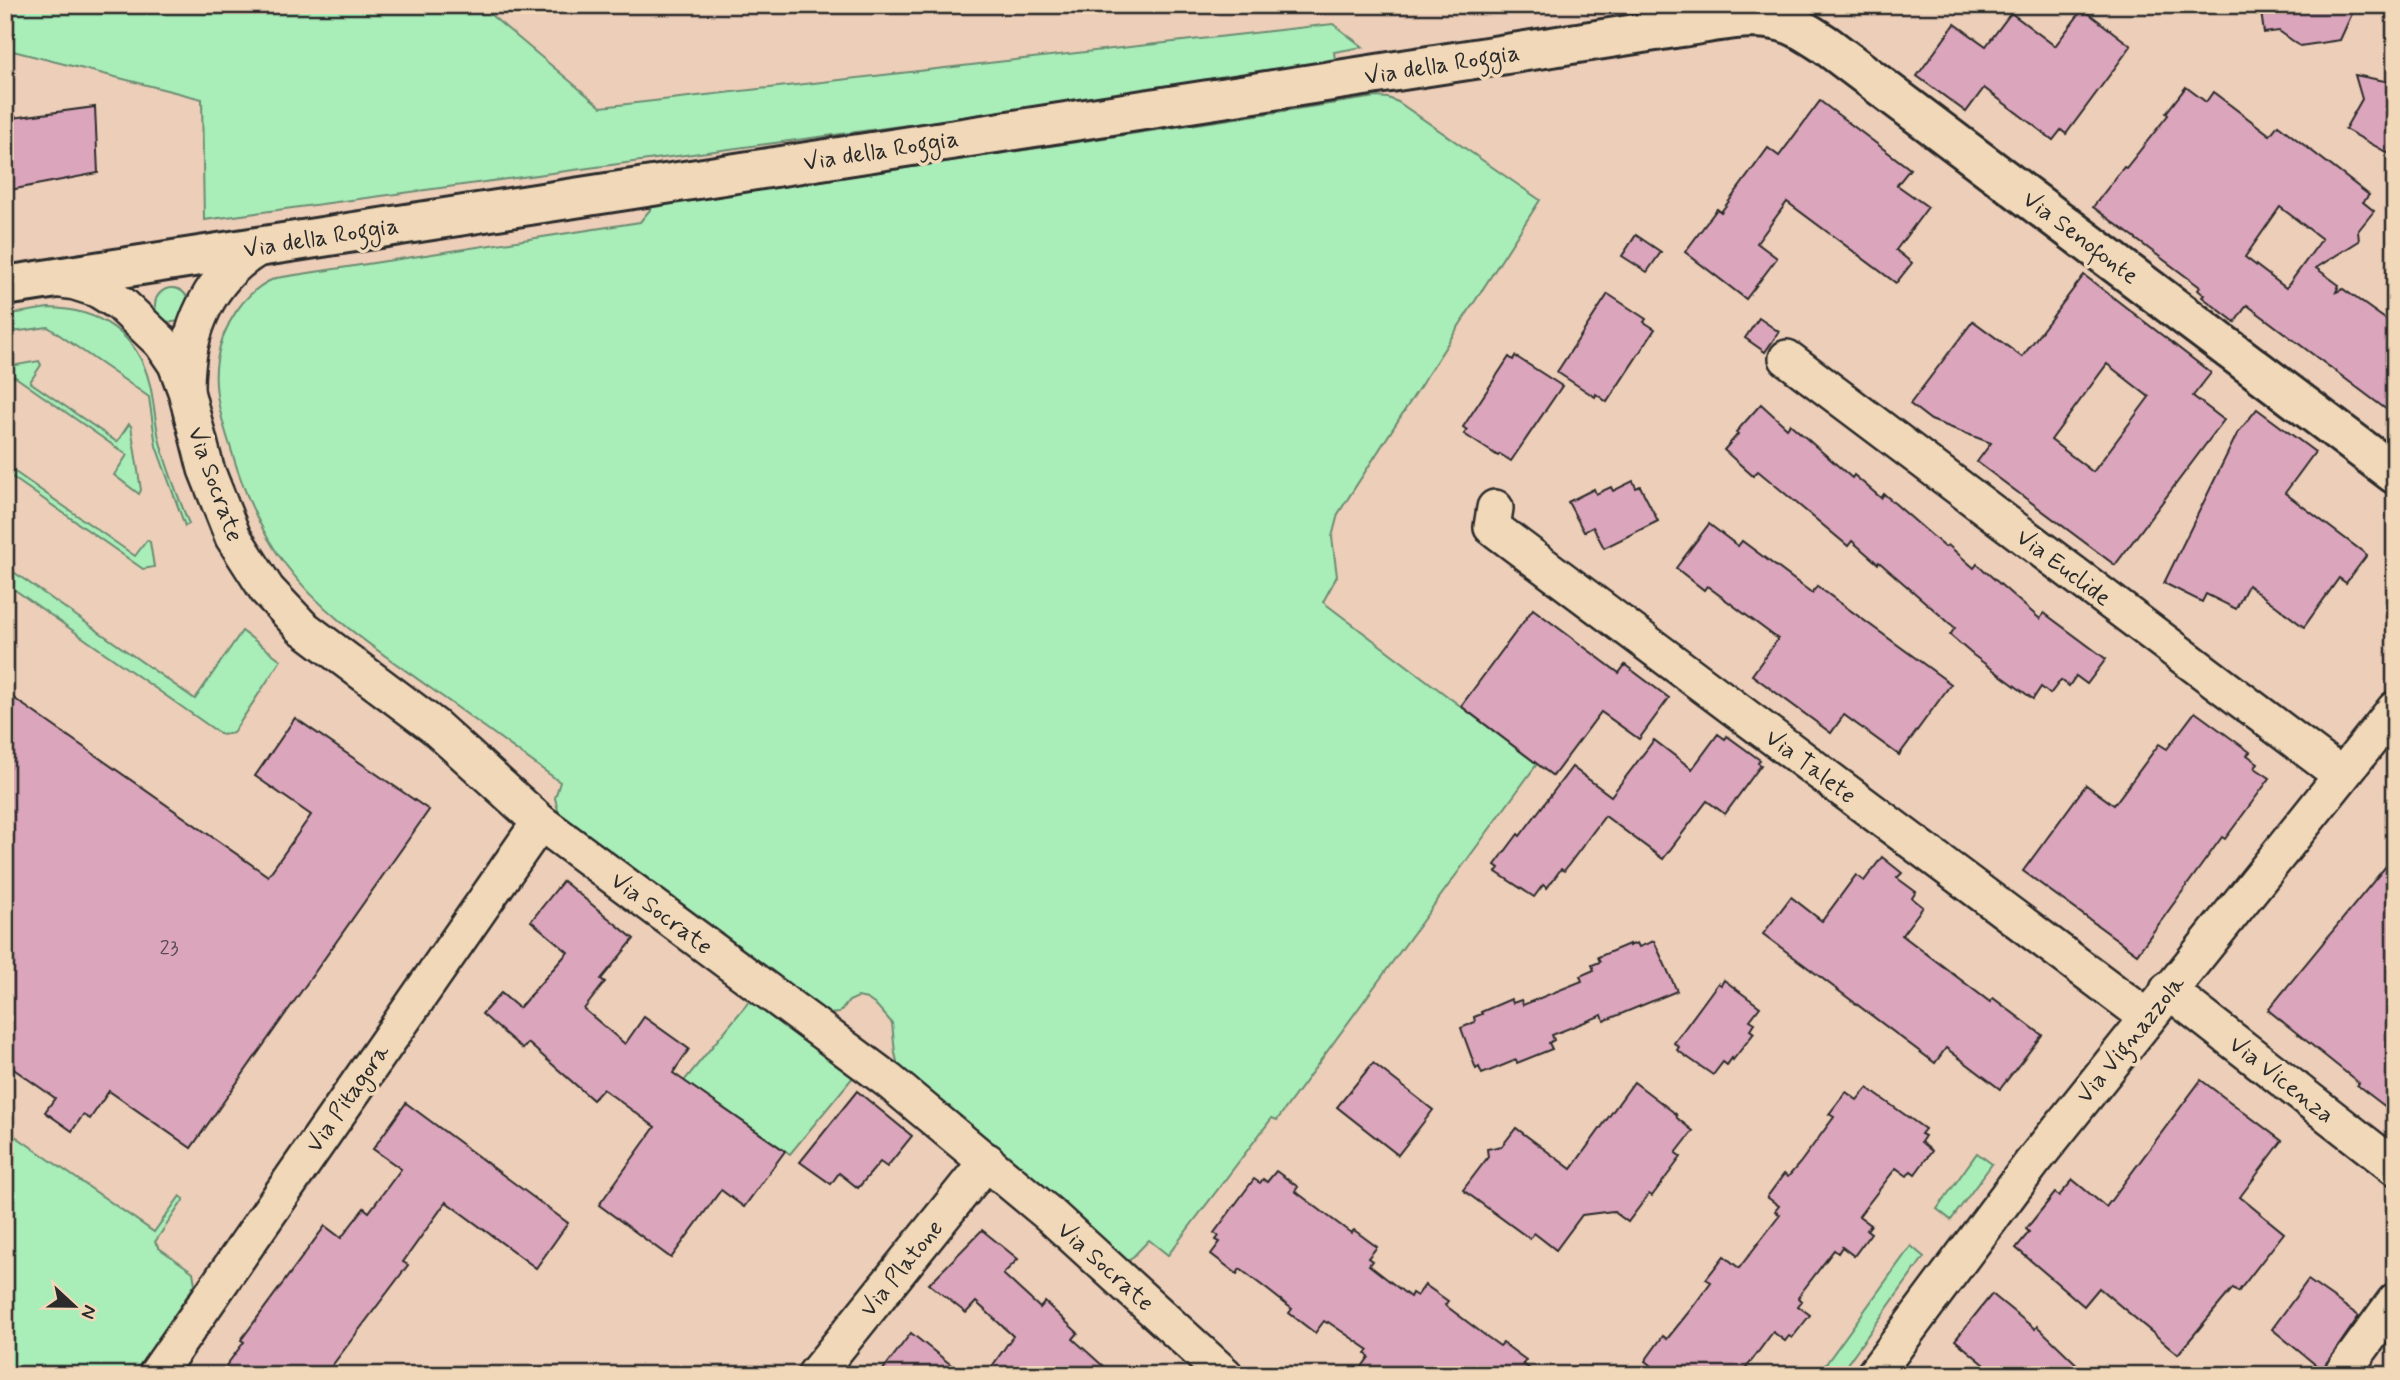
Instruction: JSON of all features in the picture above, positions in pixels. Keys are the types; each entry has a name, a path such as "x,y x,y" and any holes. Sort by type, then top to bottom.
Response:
{"street":[{"name":"Via della Roggia","path":"5,286 1681,27 1758,19"},
{"name":"Via Senofonte","path":"1758,19 1792,25 1826,46 2395,474"},
{"name":"Via Socrate","path":"186,391 186,363 190,340 210,294 240,259 260,247"},
{"path":"142,322 129,300 129,289 143,268 170,261 202,262 213,277 210,294"},
{"name":"Via Socrate","path":"53,279 97,289 121,304 142,322 176,364 186,391 196,437 220,508 233,537 267,590 302,628 434,726 540,821 775,998 847,1048 987,1161 1225,1375"},
{"name":"Via Euclide","path":"1787,358 2341,775"},
{"name":"Via Talete","path":"1495,508 1492,527 2147,1017"},
{"name":"Via Vignazzola","path":"1874,1375 1987,1220 2395,709"},
{"name":"Via Pitagora","path":"156,1375 540,821"},
{"name":"Via Vicenza","path":"2168,990 2395,1167"},
{"name":"Via Platone","path":"815,1375 987,1161"},
{"path":"2341,1375 2395,1301"}],"green space":[{"path":"5,5 479,5 601,107 1333,24 1363,47 1334,52 1336,67 204,220 202,99 5,49"},
{"path":"1376,97 1398,102 1540,200 1338,514 1332,537 1337,576 1323,602 1537,764 1277,1120 1272,1118 1168,1255 1149,1240 1126,1264 1040,1184 919,1087 898,1066 892,1023 877,1006 858,997 849,1001 839,1013 828,1014 560,818 555,798 560,782 369,644 333,615 300,582 276,551 253,509 224,427 216,371 224,335 236,311 254,291 276,278 640,222 653,206"},
{"path":"172,288 184,293 189,305 184,317 172,322 160,317 155,305 160,293"},
{"path":"48,308 67,309 100,319 114,327 136,351 150,385 165,460 189,524 185,526 156,446 149,397 48,327 5,333 5,315"},
{"path":"39,361 41,365 30,382 117,442 129,424 131,426 141,490 139,494 114,475 127,455 14,376 5,387 5,367"},
{"path":"5,465 135,556 147,540 150,542 154,567 143,569 5,472"},
{"path":"5,566 195,699 242,631 281,660 233,733 222,735 5,583"},
{"path":"751,999 854,1076 790,1154 684,1081"},
{"path":"5,1129 154,1232 180,1196 184,1199 155,1242 159,1248 193,1272 195,1284 135,1375 5,1375"},
{"path":"1977,1153 1992,1164 1951,1220 1937,1209"},
{"path":"1911,1246 1924,1257 1839,1375 1818,1375"}],"building":[{"path":"2260,5 2356,5 2340,40 2300,46 2279,31 2264,33"},
{"path":"2083,9 2131,46 2066,134 2061,130 2053,140 1984,88 1966,112 1917,76 1955,24 1986,46 2011,13 2055,46"},
{"path":"2355,75 2395,83 2395,157 2345,129 2362,99"},
{"path":"2186,87 2206,102 2213,92 2270,135 2278,125 2369,195 2363,202 2374,211 2358,231 2359,241 2316,268 2339,285 2336,292 2343,289 2395,326 2395,416 2247,305 2235,322 2202,297 2204,295 2198,290 2200,287 2093,207 2168,115 2166,113","holes":["2280,207 2322,239 2286,288 2245,257"]},
{"path":"1820,101 1910,169 1897,185 1928,207 1896,250 1912,263 1896,283 1787,202 1757,243 1777,258 1746,299 1685,252 1717,209 1721,212 1768,148 1779,156"},
{"path":"95,107 98,173 5,191 5,119"},
{"path":"1636,235 1661,252 1647,272 1622,256"},
{"path":"2084,275 2211,373 2193,396 2224,420 2115,565 1977,462 1991,443 1931,420 1910,404 1973,321 2022,357","holes":["2107,364 2149,397 2093,472 2051,440"]},
{"path":"1608,294 1646,319 1644,322 1655,329 1607,402 1557,372"},
{"path":"1759,318 1779,332 1765,352 1745,338"},
{"path":"1515,356 1562,386 1511,461 1500,454 1498,456 1464,434 1467,430 1463,427 1509,357 1513,360"},
{"path":"1761,404 1787,428 1790,424 1852,478 1854,475 1881,498 1884,494 1945,547 1948,545 1974,568 1977,564 2040,619 2044,613 2106,659 2087,684 2076,676 2069,686 2061,680 2050,694 2041,687 2033,699 1950,635 1955,628 1879,562 1878,564 1852,541 1848,546 1758,471 1753,476 1724,450"},
{"path":"2257,409 2315,452 2285,493 2367,555 2346,583 2339,578 2304,627 2248,585 2236,609 2206,594 2202,602 2164,583 2237,434"},
{"path":"1633,481 1636,488 1640,486 1658,521 1604,548 1593,527 1584,532 1568,502 1594,489 1596,494 1611,487 1613,491"},
{"path":"1709,524 1738,546 1742,541 1812,593 1817,586 1951,684 1899,755 1844,715 1831,733 1752,675 1778,639 1707,586 1704,590 1676,568"},
{"path":"1533,609 1619,673 1625,665 1669,698 1639,739 1601,712 1553,776 1461,706"},
{"path":"5,692 268,876 311,815 255,776 295,718 429,810 191,1148 109,1091 90,1119 83,1115 72,1131 45,1112 55,1098 5,1063"},
{"path":"2195,712 2250,752 2247,755 2258,763 2255,768 2270,778 2225,839 2222,837 2137,954 2023,871 2086,785 2114,805 2159,744 2167,749"},
{"path":"1718,734 1725,739 1727,736 1760,760 1758,763 1761,765 1725,814 1707,801 1663,859 1605,816 1564,871 1561,869 1547,888 1543,885 1534,897 1496,872 1499,868 1495,865 1572,767 1611,796 1654,740 1692,769"},
{"path":"2395,855 2395,1114 2268,1010"},
{"path":"1882,857 1902,873 1897,878 1916,892 1912,898 1923,907 1902,935 1990,1002 1993,998 2042,1035 2000,1089 1946,1048 1935,1063 1763,934 1791,897 1822,921 1856,875 1864,881"},
{"path":"563,881 634,939 601,979 605,982 584,1009 625,1044 644,1017 689,1049 673,1073 785,1151 744,1207 721,1190 671,1258 599,1205 655,1127 603,1089 593,1100 528,1043 523,1049 482,1014 501,993 519,1008 568,952 531,921"},
{"path":"1654,941 1677,991 1604,1021 1602,1015 1552,1035 1554,1040 1549,1043 1552,1049 1517,1063 1516,1060 1482,1074 1479,1067 1476,1069 1461,1028 1475,1022 1474,1017 1511,999 1513,1003 1521,1000 1523,1005 1582,981 1580,976 1594,970 1592,965 1600,962 1598,957 1629,944 1637,943 1639,947"},
{"path":"1724,980 1760,1007 1750,1020 1755,1023 1750,1030 1754,1033 1733,1060 1732,1058 1727,1065 1723,1062 1713,1075 1677,1050 1679,1047 1674,1043 1718,983 1721,985"},
{"path":"1373,1063 1433,1110 1398,1155 1337,1107"},
{"path":"2201,1080 2282,1141 2240,1197 2284,1233 2238,1292 2233,1288 2178,1354 2099,1288 2084,1306 2016,1248 2029,1232 2026,1229 2055,1193 2059,1196 2073,1180 2106,1207"},
{"path":"1634,1082 1676,1114 1677,1118 1693,1131 1676,1153 1681,1157 1652,1196 1649,1194 1628,1222 1613,1211 1582,1215 1556,1250 1534,1233 1530,1239 1463,1190 1488,1157 1487,1149 1502,1146 1516,1128 1571,1169"},
{"path":"1867,1088 1925,1129 1921,1134 1925,1136 1921,1142 1932,1151 1915,1174 1911,1171 1907,1176 1896,1168 1859,1216 1871,1225 1867,1230 1871,1233 1854,1256 1842,1247 1838,1253 1834,1250 1801,1293 1798,1298 1802,1301 1798,1306 1810,1315 1792,1338 1789,1336 1785,1341 1773,1332 1741,1375 1663,1375 1645,1361 1663,1336 1667,1339 1692,1308 1711,1282 1706,1279 1724,1256 1739,1268 1780,1215 1775,1211 1779,1206 1767,1197 1784,1174 1788,1177 1800,1163 1834,1117 1829,1114 1846,1092 1857,1100"},
{"path":"857,1091 912,1136 887,1167 880,1162 858,1188 839,1173 831,1184 800,1162"},
{"path":"406,1103 568,1223 536,1268 446,1202 403,1262 408,1265 325,1375 219,1375 244,1342 241,1340 325,1226 341,1238 364,1208 369,1212 401,1169 373,1149"},
{"path":"1276,1171 1298,1187 1295,1191 1328,1216 1377,1247 1368,1258 1372,1261 1369,1265 1410,1297 1412,1293 1417,1296 1425,1285 1448,1301 1445,1305 1486,1336 1500,1346 1503,1343 1526,1360 1523,1364 1538,1375 1356,1375 1369,1357 1366,1354 1369,1350 1328,1322 1324,1321 1315,1333 1289,1313 1292,1309 1264,1287 1240,1269 1237,1274 1211,1254 1220,1242 1216,1240 1219,1236 1214,1233 1254,1179 1260,1183 1263,1179 1267,1182"},
{"path":"982,1230 1018,1259 1003,1274 1040,1308 1045,1302 1078,1333 1073,1339 1113,1375 986,1375 1013,1336 976,1302 966,1313 929,1284"},
{"path":"2308,1280 2359,1316 2322,1370 2272,1329"},
{"path":"1992,1294 2035,1329 2037,1326 2088,1375 1997,1375 1955,1340"},
{"path":"911,1333 964,1375 879,1375"}]}
